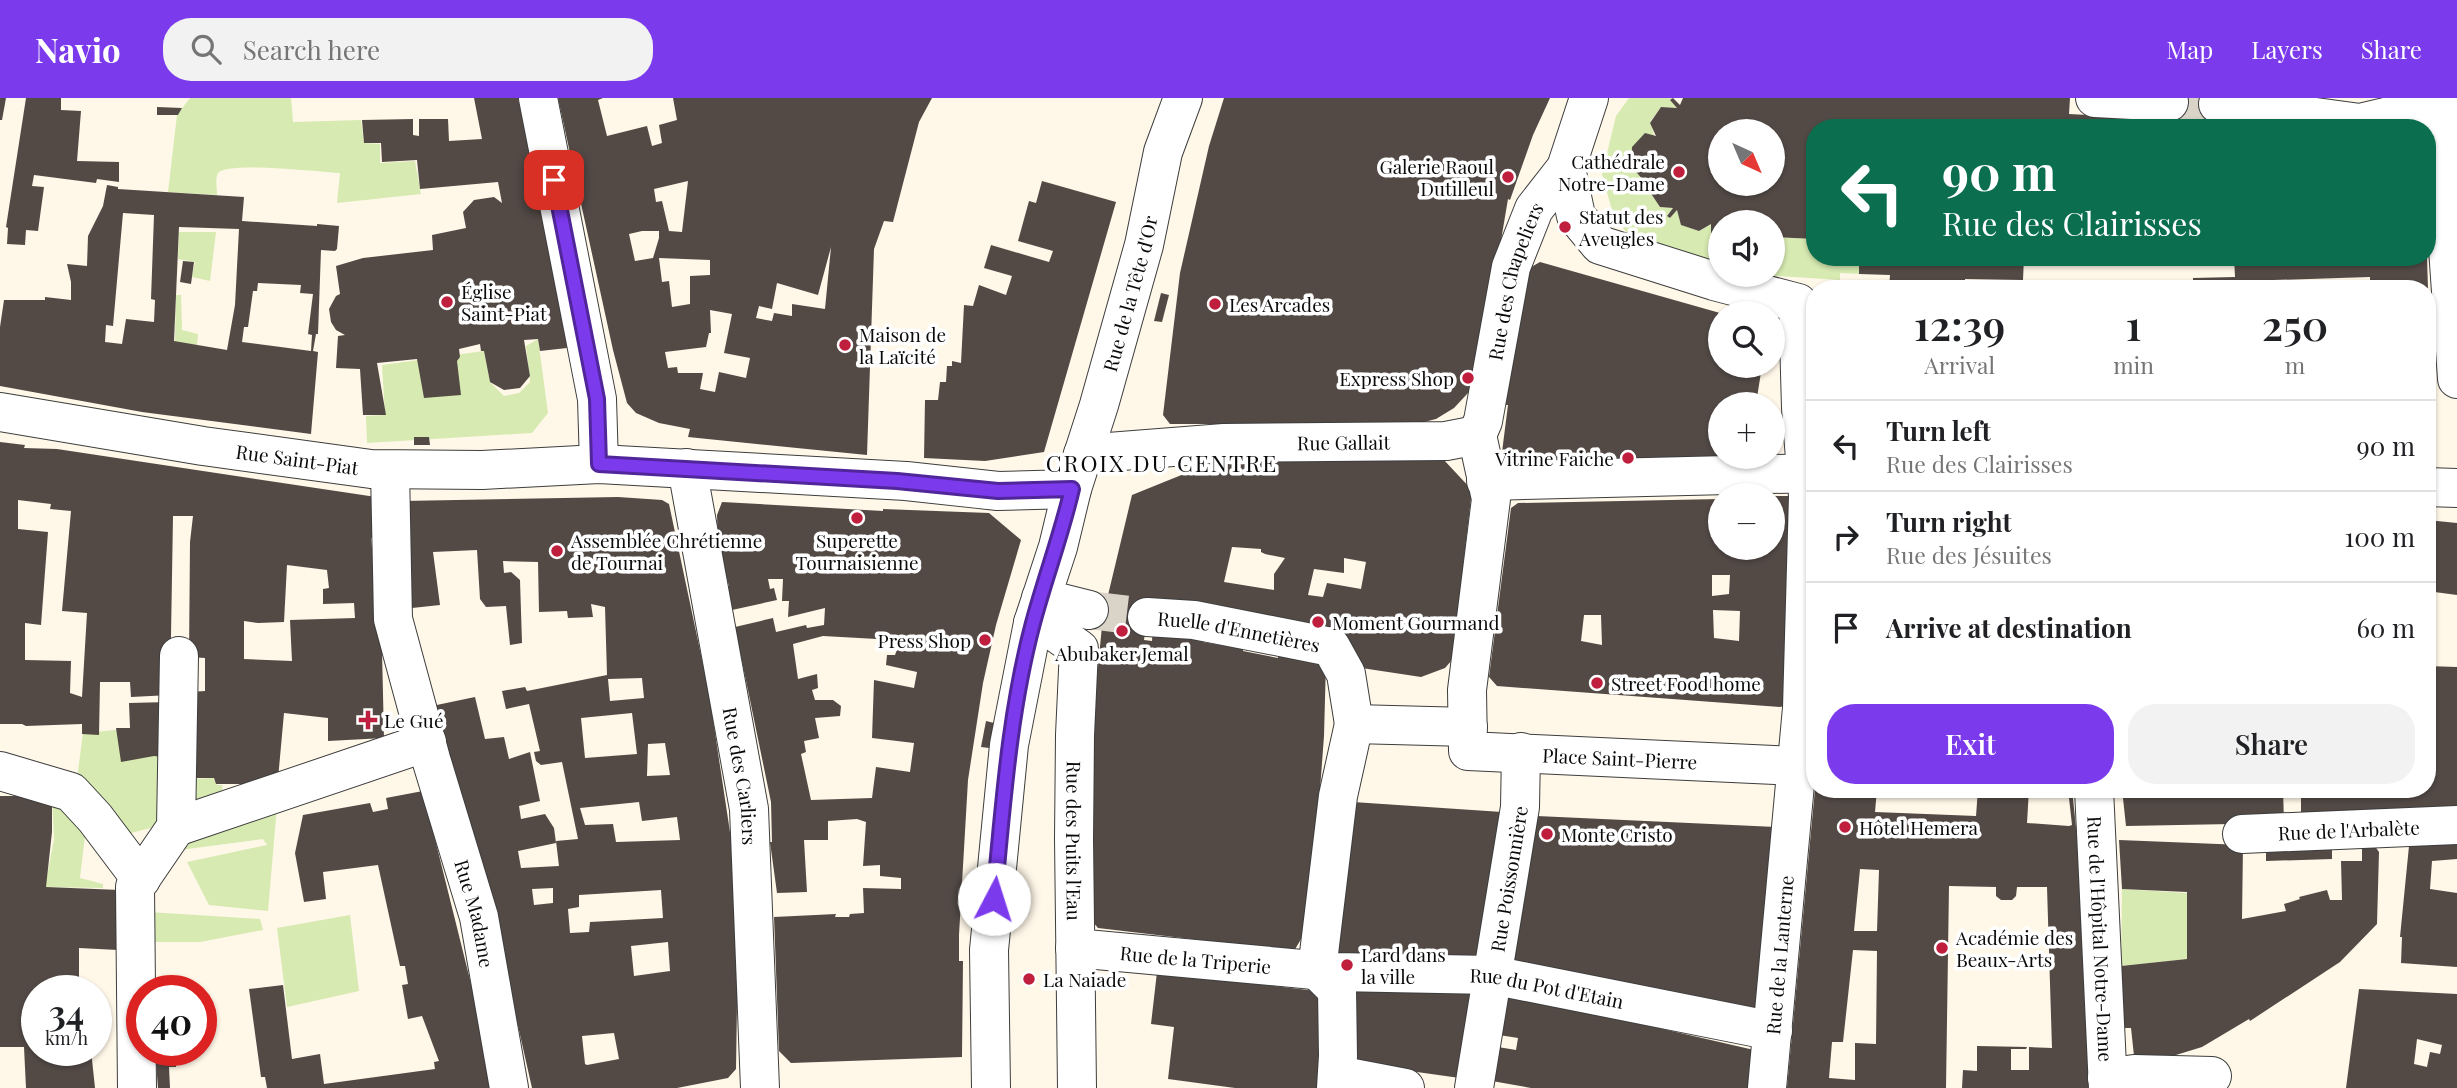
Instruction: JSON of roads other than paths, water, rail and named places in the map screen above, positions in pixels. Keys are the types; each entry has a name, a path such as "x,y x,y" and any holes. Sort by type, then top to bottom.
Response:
{"street":[{"path":"538,98 597,399 599,464"},
{"name":"Rue de la Tête d'Or","path":"1072,489 1144,245 1163,152 1183,98"},
{"name":"Rue des Chapeliers","path":"1477,435 1483,421 1511,267 1534,209 1566,168 1589,98"},
{"path":"2095,98 2169,102"},
{"path":"2377,119 2444,103 2439,154 2439,218 2457,379"},
{"path":"2221,110 2317,119"},
{"path":"1566,168 1576,216 1600,245 1714,281 1798,303 1806,396"},
{"name":"Rue Saint-Piat","path":"0,412 203,446 390,470 482,470 599,464 906,481 998,491 1072,489"},
{"name":"Rue Gallait","path":"1083,454 1224,443 1446,441 1477,435"},
{"name":"Place Saint-Pierre","path":"1477,435 1490,499 1467,690 1468,751 1797,765"},
{"path":"1486,481 1806,454"},
{"name":"Rue des Carliers","path":"687,468 749,809 760,1088"},
{"name":"Rue Madame","path":"390,470 393,619 479,917 509,1088"},
{"path":"2436,487 2457,488"},
{"path":"991,1075 989,950 1009,745 1037,611 1061,537 1072,489"},
{"path":"1797,765 1806,595"},
{"path":"1037,611 1089,610"},
{"name":"Rue des Puits l'Eau","path":"1037,611 1055,632 1079,649 1075,748 1077,1088"},
{"name":"Ruelle d'Ennetières","path":"1147,617 1194,620 1331,647 1346,674 1354,724"},
{"path":"137,1088 135,887 176,827 179,656"},
{"path":"1405,1088 1336,1082 1327,980 1338,796 1354,724 1468,727"},
{"path":"176,827 427,742"},
{"name":"Rue Poissonnière","path":"1474,1088 1520,807 1512,752"},
{"name":"Rue de la Lanterne","path":"1767,1088 1797,765"},
{"path":"0,772 71,792 95,818 141,879"},
{"name":"Rue de l'Hôpital Notre-Dame","path":"2095,798 2116,1080"},
{"name":"Rue de l'Arbalète","path":"2242,834 2457,825"},
{"name":"Rue de la Triperie","path":"1075,948 1327,980"},
{"name":"Rue du Pot d'Etain","path":"1327,980 1492,975 1773,1031"},
{"path":"2116,1080 2212,1076"}],"tunnel":[{"path":"2169,102 2218,104"},
{"path":"1089,610 1147,617"}],"place":[{"name":"Cathédrale Notre-Dame","path":"1679,172"},
{"name":"Galerie Raoul Dutilleul","path":"1508,177"},
{"name":"Statut des Aveugles","path":"1565,227"},
{"name":"Église Saint-Piat","path":"447,302"},
{"name":"Les Arcades","path":"1215,304"},
{"name":"Maison de la Laïcité","path":"845,345"},
{"name":"Express Shop","path":"1468,378"},
{"name":"Vitrine Faiche","path":"1628,458"},
{"name":"Superette Tournaisienne","path":"857,518"},
{"name":"Assemblée Chrétienne de Tournai","path":"557,551"},
{"name":"Moment Gourmand","path":"1318,622"},
{"name":"Abubaker Jemal","path":"1122,631"},
{"name":"Press Shop","path":"985,640"},
{"name":"Street Food home","path":"1597,683"},
{"name":"Le Gué","path":"368,720"},
{"name":"Hôtel Hemera","path":"1845,827"},
{"name":"Monte Cristo","path":"1547,834"},
{"name":"Académie des Beaux-Arts","path":"1942,948"},
{"name":"Lard dans la ville","path":"1347,965"},
{"name":"La Naiade","path":"1029,979"}],"district":[{"name":"CROIX DU CENTRE","path":"1162,462"}]}
